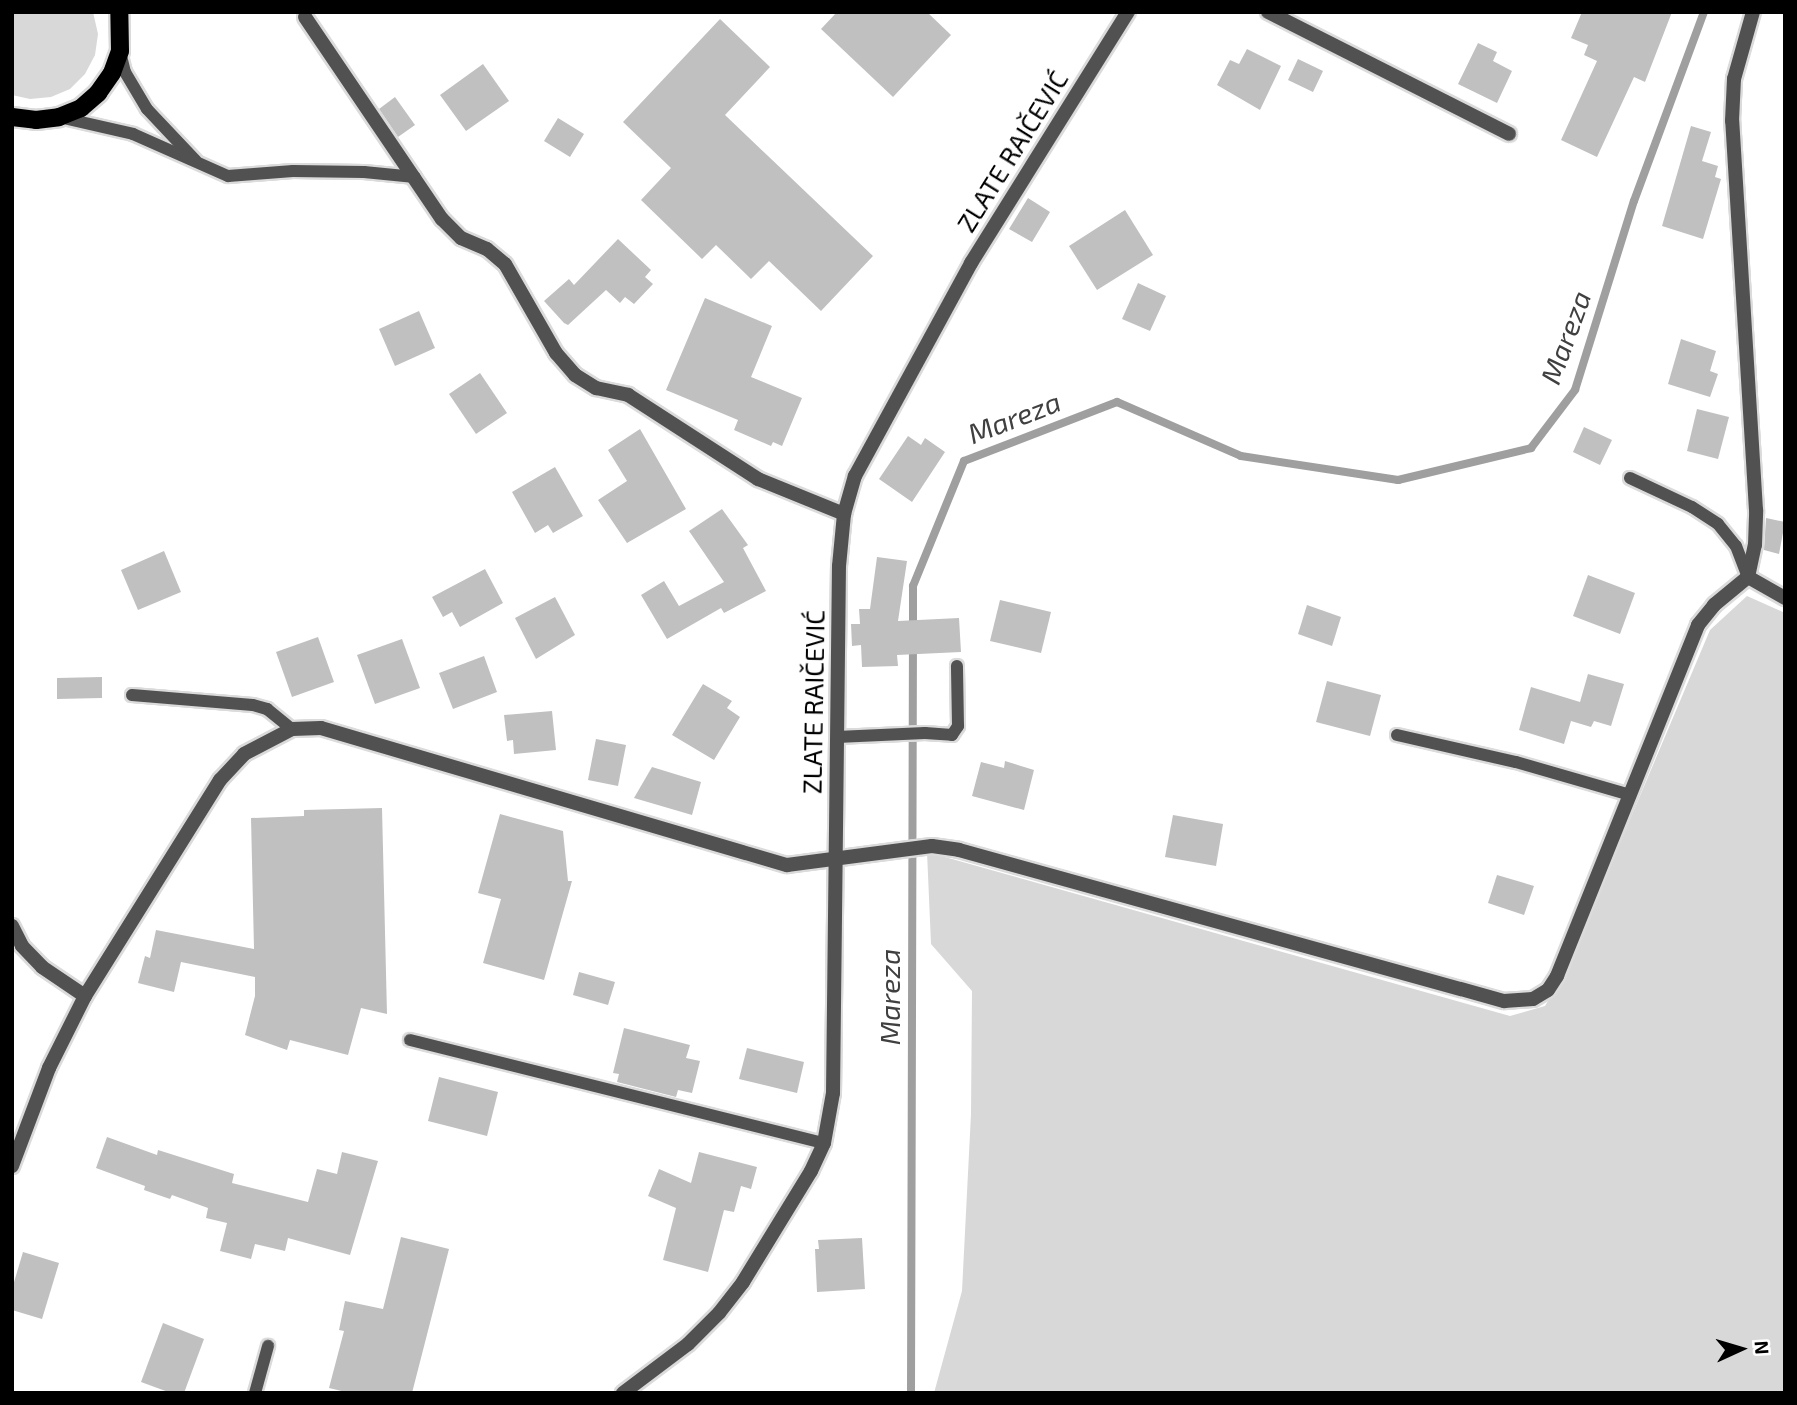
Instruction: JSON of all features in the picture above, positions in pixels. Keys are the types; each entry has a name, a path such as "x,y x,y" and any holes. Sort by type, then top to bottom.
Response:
{"main road":[{"path":"12,128 36,120 59,117 80,108 99,93 112,74 120,51 120,12"},
{"path":"12,117 36,120"}],"street":[{"name":"ZLATE RAIČEVIĆ","path":"623,1393 688,1344 719,1313 743,1282 824,1143 830,1124 833,1093 839,566 845,514 855,476 971,263 1128,12"},
{"path":"1268,12 1508,134"},
{"path":"12,1166 49,1068 85,996 219,780 244,754 292,729 321,728 788,865 897,849 932,846 958,850 1504,1001 1520,1002 1548,990 1558,976 1698,625 1714,605 1748,577 1755,545 1756,510 1732,121 1734,79 1753,12"},
{"path":"305,17 442,219 461,238 487,249 505,264 556,353 575,375 596,388 628,395 758,479 845,514"},
{"path":"1748,577 1785,598"},
{"path":"12,926 22,946 42,967 85,996"}],"lane":[{"path":"120,51 125,72 147,109 201,167"},
{"path":"59,117 133,134 201,167 228,176 325,171 415,177"},
{"path":"1630,478 1692,507 1717,524 1736,546 1748,577"},
{"path":"837,737 925,733 952,735 957,732 957,666"},
{"path":"132,695 253,705 267,709 292,729"},
{"path":"1397,735 1516,762 1630,795"},
{"path":"410,1040 824,1143"},
{"path":"255,1393 268,1346"}],"shaded area":[{"path":"12,12 93,12 98,34 95,55 85,74 70,89 51,97 30,99 12,95"},
{"path":"1747,596 1785,613 1785,1393 934,1393 962,1291 971,1114 972,991 931,944 927,852 1510,1016 1545,1006 1566,971 1710,630"}],"building":[{"path":"837,12 927,12 951,35 893,97 821,29"},
{"path":"1582,12 1672,12 1645,82 1634,77 1597,157 1561,140 1597,61 1584,55 1588,45 1571,38"},
{"path":"720,19 770,67 725,115 873,256 821,311 769,261 751,279 716,245 702,259 641,200 671,168 623,122"},
{"path":"1478,43 1497,52 1493,61 1512,71 1497,103 1458,84"},
{"path":"1247,49 1281,66 1260,110 1217,85 1230,60 1239,64"},
{"path":"1298,59 1323,71 1313,92 1288,80"},
{"path":"483,64 509,101 466,131 440,95"},
{"path":"395,97 415,125 398,137 379,109"},
{"path":"558,118 584,134 570,157 544,141"},
{"path":"1691,126 1711,132 1702,161 1718,166 1715,177 1721,179 1703,239 1662,226"},
{"path":"1028,198 1050,212 1032,242 1009,229"},
{"path":"1125,210 1153,255 1097,290 1069,246"},
{"path":"618,239 651,270 645,277 653,284 634,304 625,297 620,303 606,290 568,325 564,323 544,301 569,279 574,285"},
{"path":"1138,283 1166,296 1150,331 1122,319"},
{"path":"705,298 772,326 751,377 802,398 782,446 773,442 771,446 734,430 738,420 666,390"},
{"path":"419,311 435,348 395,366 379,329"},
{"path":"1681,339 1716,351 1710,371 1718,374 1710,397 1668,384"},
{"path":"480,373 507,413 476,434 449,394"},
{"path":"1697,409 1729,417 1718,459 1687,451"},
{"path":"1584,427 1612,440 1600,465 1573,452"},
{"path":"640,429 686,509 627,543 598,500 627,481 608,450"},
{"path":"908,436 921,445 925,438 945,452 912,502 879,479"},
{"path":"555,467 583,516 553,533 548,525 535,533 512,492"},
{"path":"722,509 748,545 743,548 766,591 724,613 721,608 667,639 641,595 664,581 679,606 724,582 689,531"},
{"path":"1766,518 1785,522 1779,554 1764,550"},
{"path":"164,551 181,592 138,610 121,570"},
{"path":"877,557 907,561 898,621 959,618 961,652 897,655 898,666 862,667 861,645 852,646 851,624 860,624 859,609 870,609"},
{"path":"485,569 503,603 460,627 452,612 443,617 432,597"},
{"path":"1588,575 1635,593 1620,634 1573,616"},
{"path":"555,597 575,635 536,659 515,618"},
{"path":"1000,600 1051,612 1041,653 990,641"},
{"path":"1307,605 1341,617 1332,646 1298,634"},
{"path":"318,637 334,682 292,697 276,652"},
{"path":"402,639 420,688 375,704 357,655"},
{"path":"484,656 497,692 453,709 439,673"},
{"path":"1588,674 1624,684 1611,726 1594,721 1591,727 1571,721 1564,744 1519,730 1531,687 1580,702"},
{"path":"102,677 102,698 57,699 57,678"},
{"path":"1327,681 1381,695 1370,736 1316,722"},
{"path":"703,684 732,701 727,708 740,717 714,760 672,735"},
{"path":"552,711 556,750 514,754 513,740 507,741 504,715"},
{"path":"596,739 626,745 618,786 588,780"},
{"path":"1005,761 1034,770 1024,810 972,796 981,762 1004,768"},
{"path":"652,767 701,782 692,815 634,798"},
{"path":"382,808 387,1014 361,1008 348,1055 290,1040 287,1050 245,1035 255,996 255,977 181,962 174,992 138,983 145,956 150,958 156,930 254,949 251,818 304,816 304,810"},
{"path":"500,814 563,831 568,881 572,881 544,980 483,963 501,899 478,893"},
{"path":"1173,815 1223,824 1216,866 1165,857"},
{"path":"1497,875 1534,886 1524,915 1488,903"},
{"path":"579,972 615,982 608,1005 573,995"},
{"path":"624,1028 690,1045 686,1058 700,1061 692,1093 678,1090 676,1097 617,1082 619,1074 613,1073"},
{"path":"747,1048 804,1062 797,1093 739,1079"},
{"path":"439,1077 498,1092 487,1136 428,1121"},
{"path":"107,1137 157,1155 158,1150 234,1174 232,1183 308,1202 317,1169 337,1174 342,1152 378,1161 350,1255 288,1238 285,1251 255,1244 251,1259 220,1251 227,1223 206,1218 208,1208 172,1195 170,1199 144,1190 145,1186 96,1168"},
{"path":"699,1152 757,1167 751,1189 741,1186 734,1212 724,1210 708,1272 663,1260 676,1208 648,1196 659,1169 691,1183"},
{"path":"401,1237 449,1249 412,1393 350,1393 329,1388 344,1331 339,1330 345,1301 383,1309"},
{"path":"862,1238 865,1289 817,1292 815,1249 819,1249 818,1240"},
{"path":"23,1252 59,1263 42,1319 12,1310 12,1289"},
{"path":"163,1323 204,1339 184,1393 171,1393 141,1382"}],"waterway":[{"name":"Mareza","path":"913,630 913,586 964,461 1117,402 1241,456 1398,480 1531,448 1575,390 1634,201 1704,12"},
{"name":"Mareza","path":"911,1393 913,643"}]}
